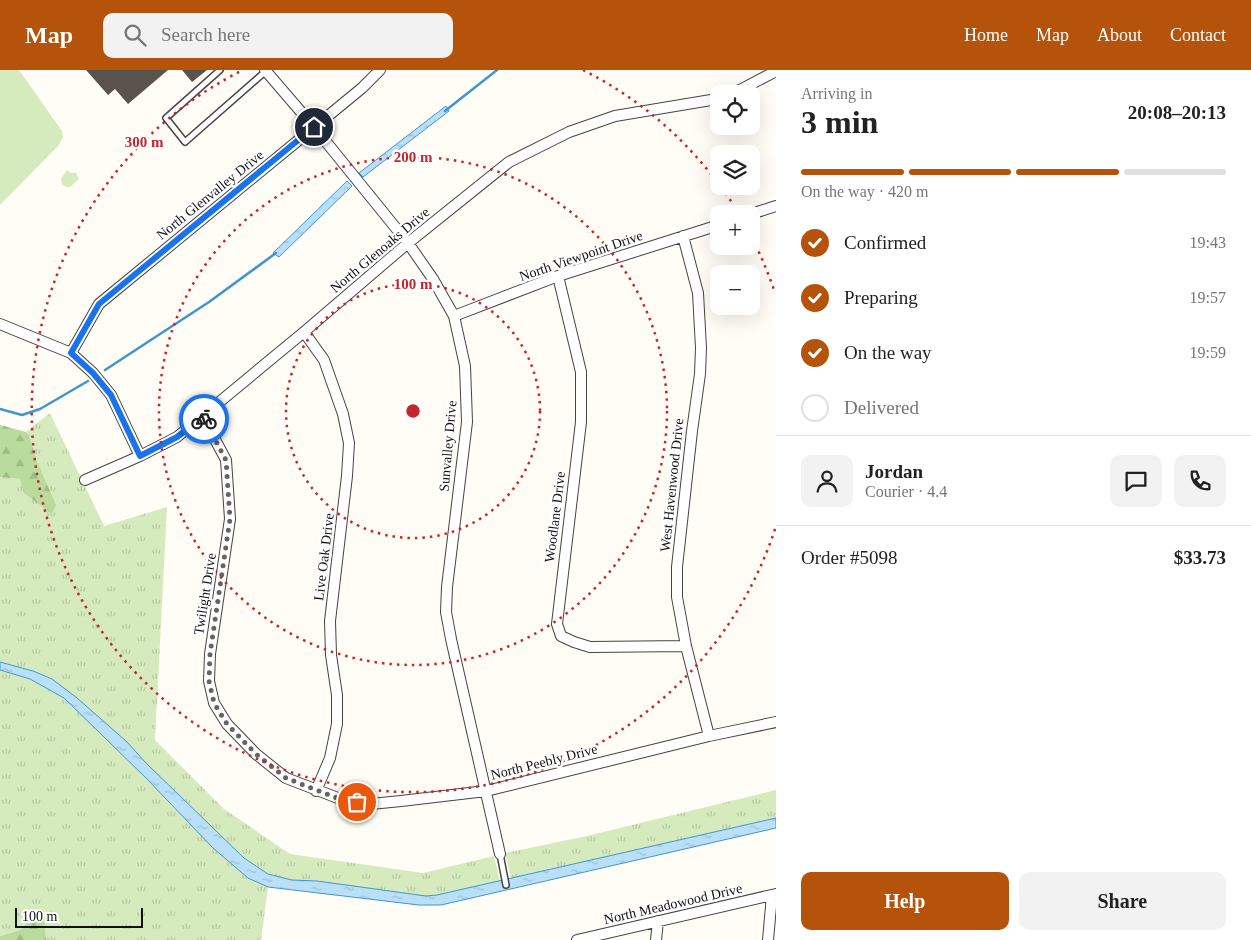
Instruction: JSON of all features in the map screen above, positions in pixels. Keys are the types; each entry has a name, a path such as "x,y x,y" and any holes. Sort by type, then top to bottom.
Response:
{"street":[{"name":"Sunvalley Drive","path":"265,70 408,243 454,316 464,366 466,422 450,551 446,612 500,854"},
{"name":"North Glenvalley Drive","path":"71,353 99,304 362,88 380,70"},
{"path":"749,85 776,71"},
{"name":"North Glenoaks Drive","path":"85,480 140,456 177,437 408,243 510,162 569,132 615,116 710,99"},
{"path":"760,211 776,206"},
{"name":"North Viewpoint Drive","path":"454,316 558,276 710,227"},
{"name":"West Havenwood Drive","path":"683,236 698,293 701,348 700,374 677,567 677,597 686,646 709,736"},
{"name":"Woodlane Drive","path":"558,276 581,372 581,422 557,624 561,636 590,647 686,646"},
{"path":"0,324 71,353 93,373 111,395 140,456"},
{"name":"Live Oak Drive","path":"304,332 324,360 343,414 349,443 347,476 330,621 331,655 337,696 337,724 330,758 316,791"},
{"name":"Twilight Drive","path":"203,417 226,460 230,519 210,654 209,681 214,703 227,724 256,754 286,778 316,791"},
{"name":"North Peebly Drive","path":"316,791 342,800 371,804 486,791 709,736 776,722"},
{"path":"768,940 774,894"},
{"name":"North Meadowood Drive","path":"577,940 774,894"},
{"path":"656,940 658,921"}],"lane":[{"path":"220,70 166,118 185,142 265,70"},
{"path":"500,854 506,885"}],"green space":[{"path":"0,70 19,70 62,131 63,137 59,145 0,205"},
{"path":"67,170 71,173 76,173 79,179 70,187 62,184 61,179"},
{"path":"50,413 104,526 167,507 155,740 224,809 290,854 423,873 494,856 500,881 426,896 317,881 292,880 268,874 244,858 147,764 126,741 77,698 52,679 33,671 0,662 0,477 20,479 38,463 29,435 26,432"},
{"path":"0,425 26,432 29,435 38,464 56,505 52,514 24,493 20,479 0,477"},
{"path":"0,670 30,679 64,698 146,778 213,848 248,878 268,887 261,940 46,940 45,922 34,917 20,930 0,936"},
{"path":"776,790 776,818 511,879 505,853 587,836"},
{"path":"40,916 45,922 46,940 0,940 0,936 20,930 34,917"}],"water":[{"path":"446,106 449,111 363,177 359,173"},
{"path":"347,181 352,186 279,257 273,253"},
{"path":"0,662 33,671 52,679 126,741 147,764 244,858 268,874 292,880 317,881 426,896 437,895 776,818 776,828 441,905 419,905 268,887 248,878 213,848 146,778 64,698 30,679 0,670"}],"building":[{"path":"86,70 168,70 128,104 115,89 108,95"},
{"path":"182,70 207,70 192,82"}],"waterway":[{"path":"445,111 497,70"},
{"path":"105,370 209,302 276,253"},
{"path":"0,409 22,415 40,409 88,381"}],"way so far":[{"path":"204,419 226,460 230,519 210,654 209,681 214,703 227,724 256,754 286,778 342,800 357,802"}],"route":[{"path":"204,419 203,417 177,437 140,456 111,395 93,373 71,353 99,304 314,127"}]}
